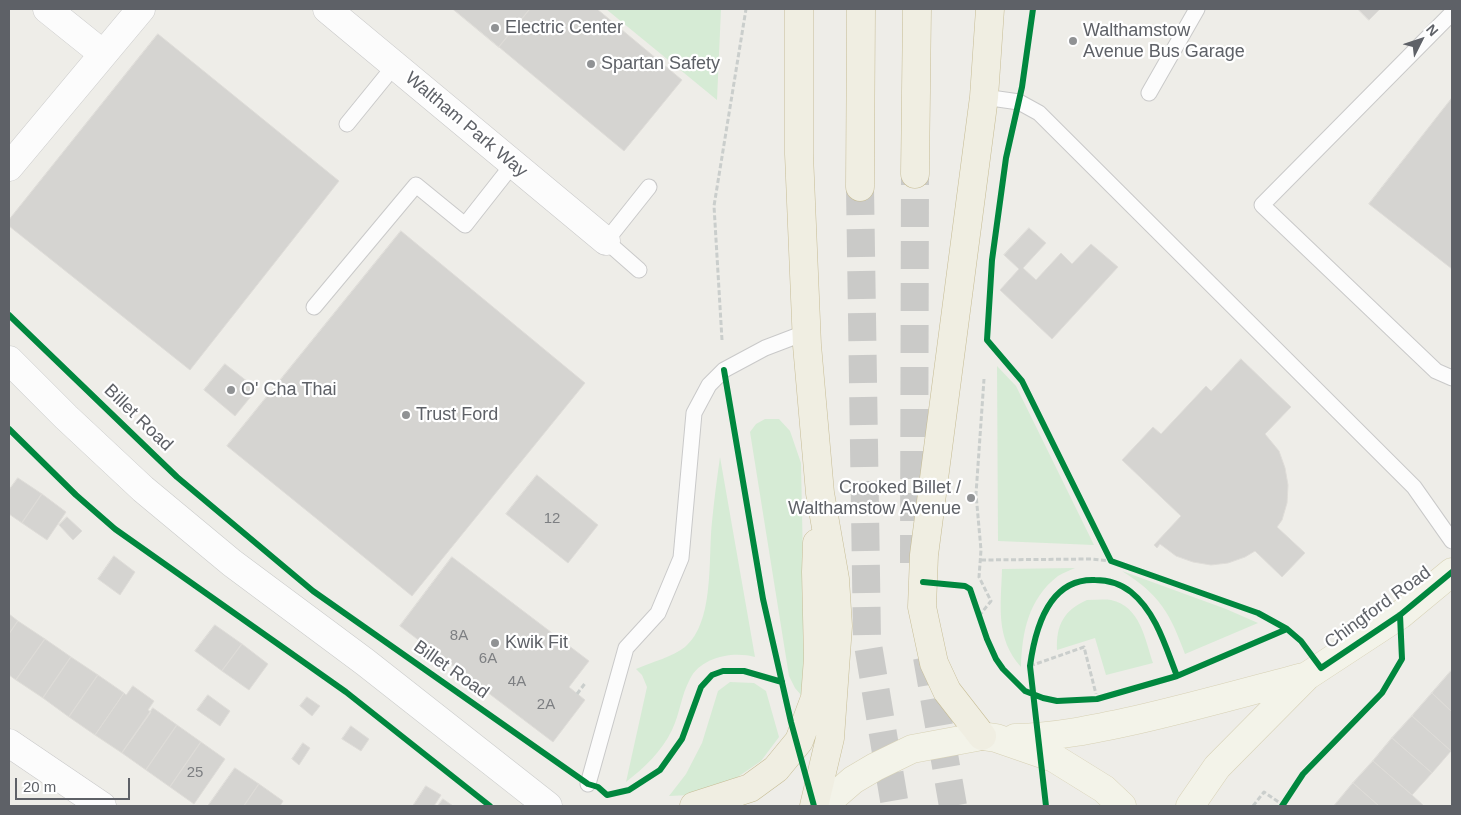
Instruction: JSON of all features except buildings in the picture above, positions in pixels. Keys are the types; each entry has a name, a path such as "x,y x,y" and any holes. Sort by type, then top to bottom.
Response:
{"highway":[{"path":"799,9 799,154 806,332 820,493 835,579 838,626 830,738 814,806"},
{"path":"860,187 861,9"},
{"path":"915,174 917,9"},
{"path":"989,737 947,691 934,663 922,607 924,555 984,97 990,9"},
{"path":"694,806 750,788 776,769 799,741 815,698 818,658 816,572 820,493"}],"main road":[{"name":"Chingford Road","path":"1190,806 1217,767 1307,676 1400,615 1452,572"},
{"name":"Chingford Road","path":"823,806 853,780 912,749 989,737 1040,738 1074,733 1168,712 1307,676"},
{"path":"989,737 1054,758 1104,789 1122,806"}],"street":[{"path":"47,9 103,54"},
{"path":"9,167 141,9"},
{"name":"Waltham Park Way","path":"327,9 606,241"},
{"path":"9,360 66,417 150,495 232,563 365,662 548,805"},
{"path":"9,743 102,806"}],"lane":[{"path":"1149,93 1197,9"},
{"path":"1452,12 1262,205 1436,370 1452,378"},
{"path":"346,124 395,65"},
{"path":"984,97 1019,102 1039,113 1414,487 1452,541"},
{"path":"314,307 416,185 465,225 513,164"},
{"path":"606,241 650,186"},
{"name":"Waltham Park Way","path":"606,241 639,270"},
{"path":"588,784 626,648 658,613 681,558 694,413 709,385 724,370 765,348 806,332"}],"path":[{"path":"724,370 714,206 746,9"},
{"path":"980,616 991,601 979,577 980,560 976,494 984,376"},
{"path":"1108,554 1111,561"},
{"path":"980,560 1092,559 1120,564"},
{"path":"977,607 982,623"},
{"path":"1030,666 1084,648 1097,699"},
{"path":"1032,658 1030,666 1032,675"},
{"path":"1088,700 1106,697"},
{"path":"1253,806 1264,792 1283,805 1288,797"}],"green space":[{"path":"606,9 721,9 717,100"},
{"path":"997,366 1016,386 1094,545 998,541"},
{"path":"765,419 779,419 790,431 801,463 805,662 801,695 789,676 750,432 756,424"},
{"path":"720,457 755,657 737,655 718,658 702,665 695,671 687,685 675,724 668,738 652,759 626,782 647,687 642,675 636,669 668,657 685,647 695,636 706,606 712,522"},
{"path":"1075,568 1058,576 1048,585 1033,606 1025,629 1021,667 1007,645 1003,633 1001,621 1002,569"},
{"path":"1122,571 1226,609 1258,623 1185,654 1174,627 1162,606 1146,588"},
{"path":"1087,600 1111,600 1121,603 1129,609 1135,616 1144,634 1153,663 1106,675 1095,638 1057,650 1058,633 1063,619 1072,609"},
{"path":"730,682 754,683 766,691 779,737 761,761 729,783 689,795 669,796 686,774 702,743 718,691"}],"tunnel":[{"path":"914,563 915,174"},
{"path":"860,187 867,639 895,806"},
{"path":"927,657 953,806"}],"cycle path":[{"path":"1033,9 1022,87 1006,158 992,260 987,340 1022,381 1111,561 1258,613 1287,629 1301,641 1321,668 1400,615 1452,572"},
{"name":"Billet Road","path":"9,315 177,477 313,591 588,784 598,787 607,795 629,790 660,770 682,739 701,687 712,675 723,671 744,671 782,682"},
{"path":"724,370 763,599 791,722 814,806"},
{"path":"9,429 76,495 115,529 346,692 490,806"},
{"path":"1046,806 1030,666 1036,637 1047,608 1066,587 1079,582 1095,580 1114,583 1131,592 1140,600 1154,620 1177,676"},
{"path":"923,582 965,586 970,589 987,639 1003,669 1025,691 1057,701 1097,699 1177,676 1287,629"},
{"path":"1282,806 1303,774 1382,693 1402,659 1400,615"}],"place":[{"name":"Electric Center","path":"495,28"},
{"name":"Walthamstow Avenue Bus Garage","path":"1073,41"},
{"name":"Spartan Safety","path":"591,64"},
{"name":"O' Cha Thai","path":"231,390"},
{"name":"Trust Ford","path":"406,415"},
{"name":"Crooked Billet / Walthamstow Avenue","path":"971,498"},
{"name":"Kwik Fit","path":"495,643"}]}
